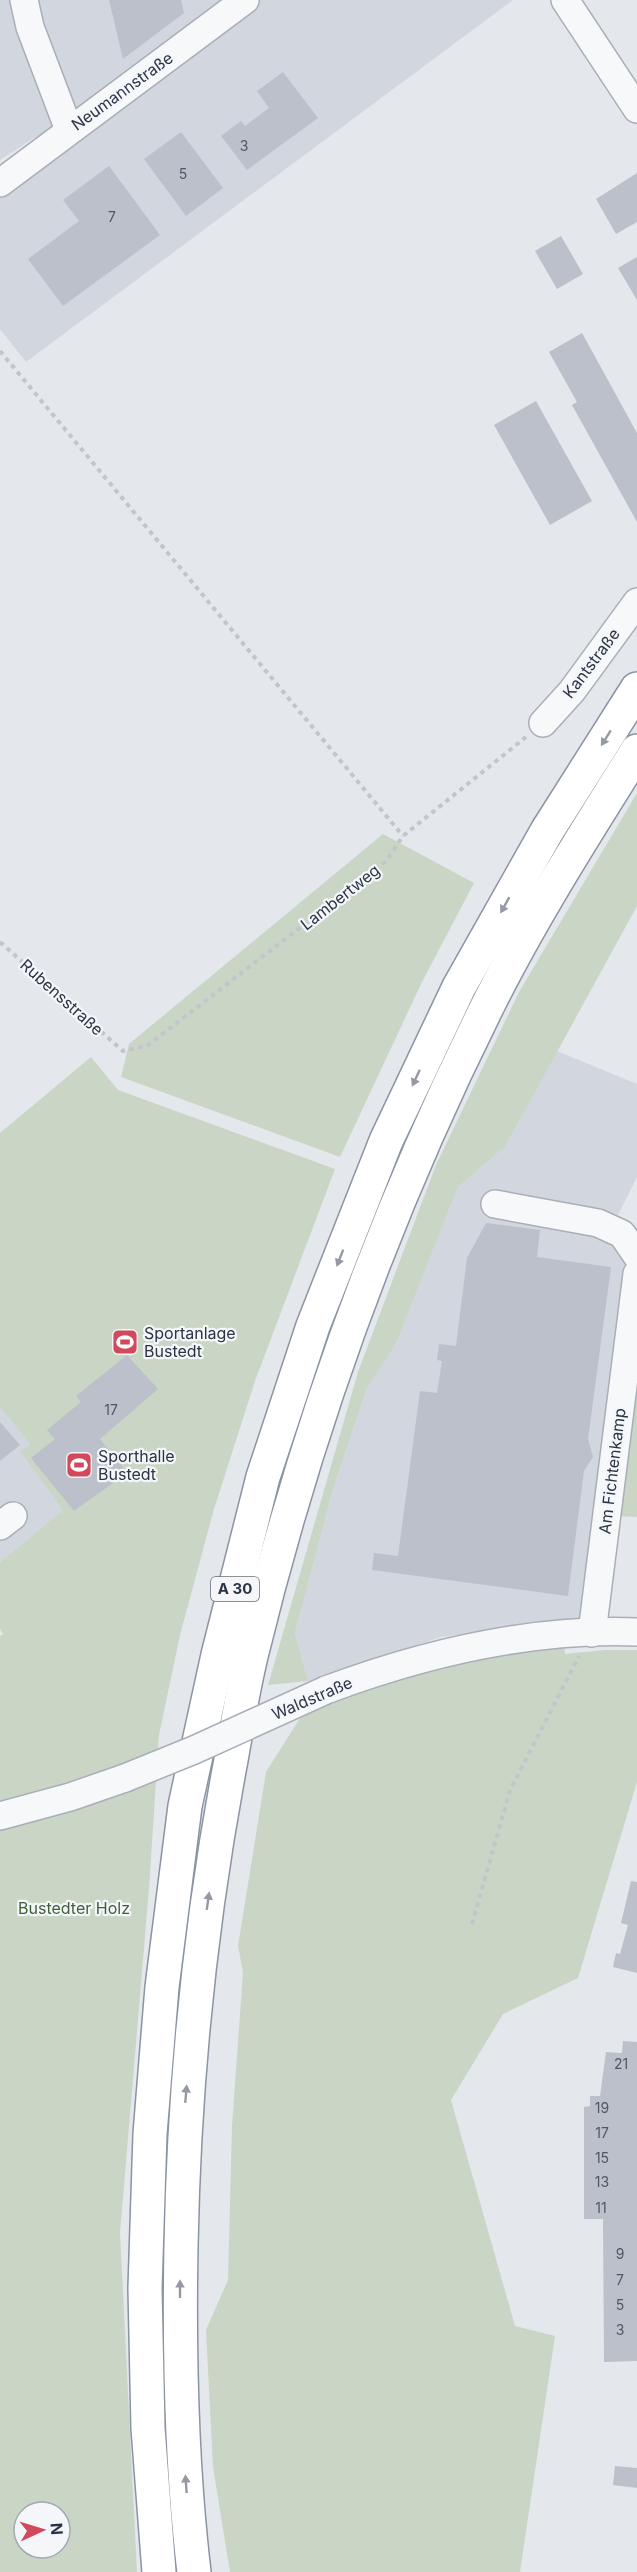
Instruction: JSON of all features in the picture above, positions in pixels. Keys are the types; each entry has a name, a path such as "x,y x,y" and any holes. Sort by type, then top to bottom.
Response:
{"highway":[{"name":"A 30","path":"159,2572 147,2416 145,2288 150,2134 162,1987 185,1806 218,1655 263,1477 314,1326 386,1141 459,987 547,831 637,688"},
{"name":"A 30","path":"194,2572 182,2415 180,2288 183,2136 195,1986 220,1814 250,1660 295,1489 344,1341 419,1151 492,996 579,843 637,751"}],"street":[{"path":"24,0 30,27 69,130"},
{"name":"Neumannstraße","path":"0,183 245,0"},
{"path":"565,0 637,109"},
{"name":"Kantstraße","path":"543,723 572,691 637,602"},
{"path":"495,1204 598,1223 622,1234 637,1256"},
{"name":"Am Fichtenkamp","path":"592,1633 637,1274"},
{"name":"Waldstraße","path":"0,1816 70,1797 125,1778 194,1750 326,1690 426,1657 541,1636 637,1632"}],"path":[{"path":"0,351 403,836"},
{"name":"Lambertweg","path":"123,1051 147,1046 283,942 386,861 403,836 543,723"},
{"name":"Rubensstraße","path":"0,942 123,1051"},
{"path":"471,1924 510,1790 566,1677 592,1633"}],"shaded area":[{"path":"0,0 513,0 26,362 0,329 0,194 54,144 37,136 0,160"},
{"path":"557,1051 637,1084 637,1177 616,1219 637,1230 637,1365 583,1622 441,1637 308,1681 295,1633 334,1486 367,1388 396,1344 458,1187 505,1147"},
{"path":"0,1407 30,1444 22,1452 63,1510 0,1562"}],"green space":[{"path":"637,793 637,906 505,1147 458,1187 396,1344 367,1388 334,1486 295,1633 308,1681 268,1685 358,1372 436,1165 519,992"},
{"path":"383,834 474,883 422,982 340,1157 121,1077 129,1044"},
{"name":"Bustedter Holz","path":"91,1057 118,1090 335,1169 255,1381 214,1509 180,1635 159,1735 149,1889 120,2233 137,2572 0,2572 0,1636 3,1634 0,1629 0,1562 63,1510 21,1452 30,1444 0,1407 0,1133"},
{"path":"637,1365 637,1517 616,1516"},
{"path":"564,1645 565,1654 637,1650 637,1782 578,1978 503,2014 451,2100 515,2326 555,2336 520,2572 230,2572 213,2467 206,2330 228,2280 232,2126 243,1972 238,1946 266,1772 300,1718 361,1689 456,1662"}],"building":[{"path":"109,0 181,0 184,13 123,59"},
{"path":"283,72 318,118 247,170 221,136 241,121 245,126 269,108 257,91"},
{"path":"181,132 223,188 186,216 144,159"},
{"path":"109,166 160,235 63,306 28,259 79,221 63,200"},
{"path":"637,173 637,222 616,234 596,199"},
{"path":"561,236 583,274 557,289 535,251"},
{"path":"637,257 637,300 618,268"},
{"path":"582,333 637,433 637,522 572,405 577,402 549,352"},
{"path":"536,401 592,501 550,525 494,425"},
{"path":"486,1223 540,1230 537,1257 611,1267 588,1439 593,1457 584,1471 568,1596 372,1570 374,1553 398,1556 420,1391 437,1393 442,1361 437,1360 439,1344 456,1346 467,1258"},
{"path":"127,1355 158,1389 100,1439 127,1473 74,1511 31,1458 55,1439 47,1430 81,1402 76,1396"},
{"path":"0,1422 20,1445 0,1461"},
{"path":"631,1881 637,1882 637,1973 613,1967 616,1953 620,1954 628,1925 621,1923"},
{"path":"623,2041 637,2042 637,2361 604,2362 603,2219 584,2219 584,2107 590,2106 590,2096 600,2096 606,2052 622,2053"},
{"path":"615,2466 637,2468 637,2488 613,2485"}],"place":[{"name":"Sportanlage Bustedt","path":"125,1342"},
{"name":"Sporthalle Bustedt","path":"79,1465"}]}
